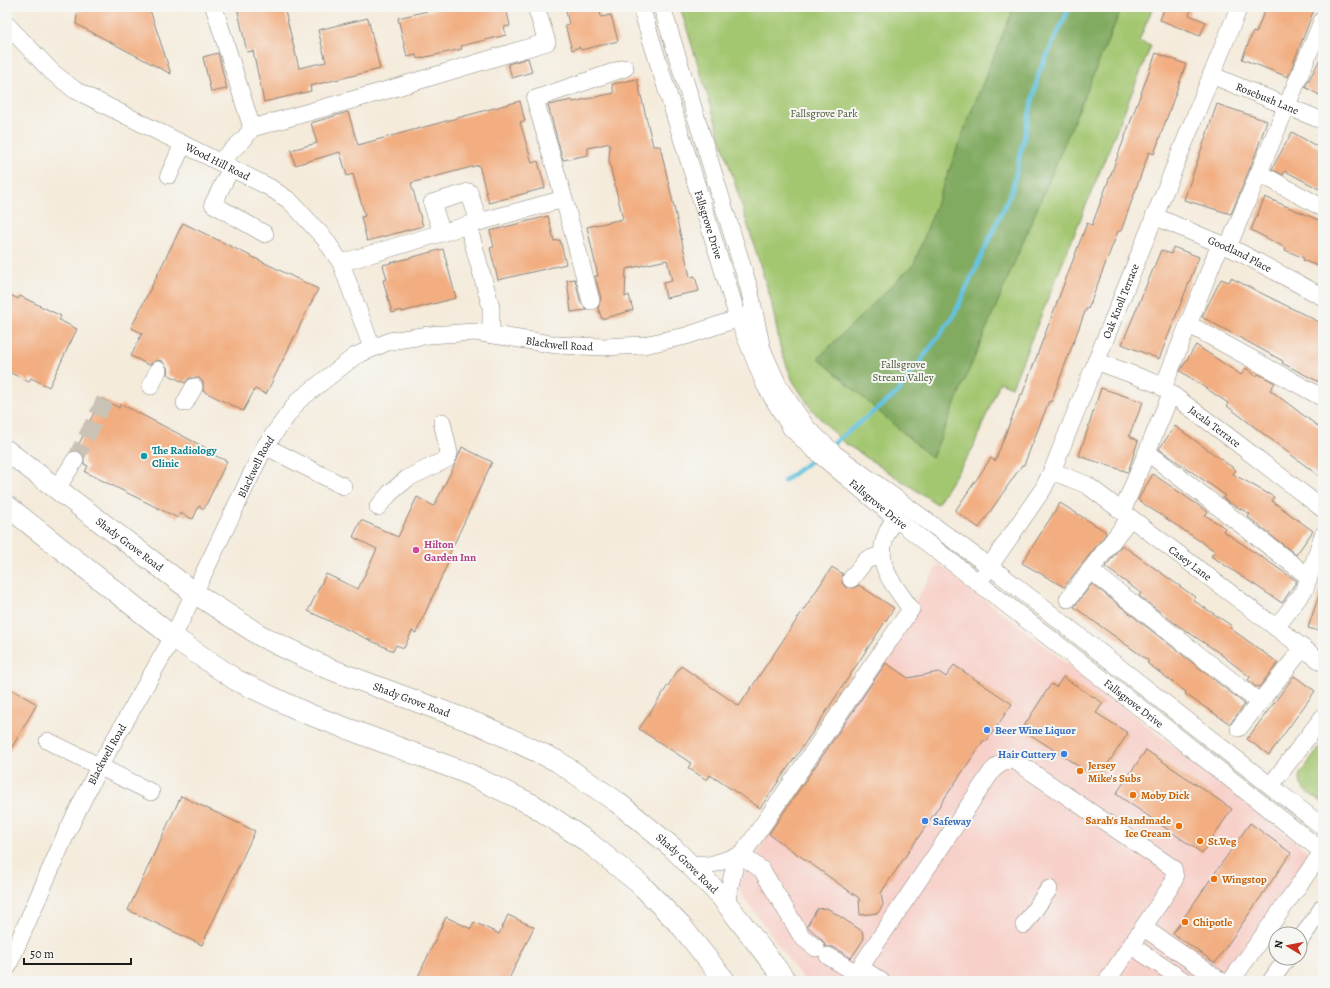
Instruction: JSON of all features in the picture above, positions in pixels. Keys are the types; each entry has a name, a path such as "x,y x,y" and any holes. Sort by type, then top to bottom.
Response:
{"main road":[{"name":"Shady Grove Road","path":"7,451 193,592 261,636 327,668 483,726 557,762 617,802 673,848 726,902 786,981"},
{"path":"7,506 172,637 236,680 308,714 464,772 533,805 588,842 640,884 682,928 725,981"}],"street":[{"path":"214,7 252,128"},
{"path":"265,234 212,204 225,165 252,128 384,91 547,42 536,7"},
{"name":"Fallsgrove Drive","path":"640,7 738,318 765,386 792,428 817,445 831,457 895,518 1323,851"},
{"name":"Fallsgrove Drive","path":"662,7 749,288 762,349 779,386 817,445"},
{"name":"Oak Knoll Terrace","path":"978,583 1043,489 1052,471 1239,7"},
{"path":"1068,599 1090,570 1126,515 1188,324 1259,172 1323,19"},
{"name":"Wood Hill Road","path":"7,26 52,72 75,90 269,187 290,201 325,239 341,263 372,348"},
{"path":"591,301 564,199 535,99 625,68"},
{"name":"Rosebush Lane","path":"1211,75 1323,121"},
{"path":"169,174 183,144"},
{"path":"1259,172 1323,208"},
{"path":"442,233 432,203 469,192 491,307 491,335"},
{"path":"341,263 564,199"},
{"name":"Goodland Place","path":"1154,216 1224,245 1323,297"},
{"name":"Blackwell Road","path":"7,968 66,834 99,767 172,637 265,446 298,401 354,356 390,341 429,335 475,332 557,345 604,347 644,345 686,336 754,313"},
{"path":"1188,324 1323,398"},
{"name":"Jacala Terrace","path":"1096,361 1158,384 1323,509"},
{"path":"147,384 154,367"},
{"path":"185,403 194,387"},
{"path":"378,507 390,493 408,478 447,459 449,453 442,422"},
{"path":"265,446 343,486"},
{"path":"1147,452 1309,577"},
{"name":"Fallsgrove Drive","path":"831,457 989,566 1323,827"},
{"path":"55,486 63,480 75,460"},
{"name":"Casey Lane","path":"1052,471 1087,486 1323,663"},
{"path":"726,902 728,884 734,866 817,736 911,609 895,587 885,568 881,555 886,533 895,518"},
{"path":"1276,628 1306,589 1323,534"},
{"path":"851,579 866,560 881,555"},
{"path":"1090,570 1259,702"},
{"path":"1239,728 1303,648"},
{"path":"1271,785 1323,717"},
{"path":"48,741 151,792"},
{"path":"856,974 992,771 999,764 1014,760 1173,868 1175,878 1144,928 1107,981"},
{"path":"1231,981 1323,851"},
{"path":"689,864 710,865 741,855"},
{"path":"741,855 762,870 802,937 856,974 881,981"},
{"path":"1024,925 1049,889"},
{"path":"1308,929 1323,907"},
{"path":"1144,928 1221,981"},
{"path":"1132,946 1184,981"},
{"path":"1271,981 1282,966"}],"shaded area":[{"path":"939,564 1311,854 1221,981 804,981 736,886"}],"green space":[{"path":"680,7 1153,7 1139,41 1151,46 1012,387 1000,382 973,448 937,504 843,442 812,410 793,381 781,351 771,300"},
{"name":"Fallsgrove Stream Valley","path":"1014,7 1122,7 932,458 818,358 914,264 971,112"},
{"path":"1323,743 1323,803 1306,791 1299,779 1300,774"}],"building":[{"path":"87,7 149,7 171,74 76,24 77,14"},
{"path":"237,7 284,7 299,68 326,62 318,30 368,18 380,69 310,86 311,91 264,102 253,51 247,52"},
{"path":"444,7 506,7 510,26 504,27 506,35 461,46 462,49 417,59 416,55 407,57 398,18"},
{"path":"565,7 599,7 601,17 611,15 618,41 581,50 579,47 572,50 565,25 569,24"},
{"path":"1165,7 1192,7 1189,15 1206,22 1200,36 1160,20"},
{"path":"1266,7 1315,7 1288,77 1242,59 1253,32 1256,33"},
{"path":"218,53 227,89 211,92 203,57"},
{"path":"1156,53 1186,64 1154,154 1149,152 1121,231 1118,231 1088,309 1086,309 1051,402 1049,401 1024,465 1022,465 979,528 955,511 991,458 995,461 1021,394 1022,395 1087,223 1092,225"},
{"path":"1323,54 1323,97 1305,87"},
{"path":"528,58 532,72 512,78 508,64"},
{"path":"637,79 653,146 660,146 690,277 695,276 699,291 666,298 663,283 672,281 667,260 626,269 625,297 629,295 633,310 602,319 598,308 601,298 595,276 598,276 587,227 623,219 609,161 610,143 588,148 588,155 563,160 548,105 572,100 573,102 614,93 612,84"},
{"path":"520,101 525,121 520,122 532,163 538,161 545,188 489,203 479,165 411,183 423,226 367,241 361,217 365,216 353,174 347,176 340,152 295,165 291,150 317,143 311,123 348,112 358,145"},
{"path":"1217,104 1267,121 1254,158 1231,214 1184,200"},
{"path":"1292,132 1323,150 1323,191 1285,171 1283,175 1272,169"},
{"path":"1265,197 1323,222 1323,260 1320,267 1303,260 1304,258 1285,250 1286,248 1251,230"},
{"path":"548,216 554,241 560,240 566,264 498,280 490,248 494,247 490,231"},
{"path":"183,223 318,289 266,394 255,389 243,411 203,391 203,382 199,378 189,378 185,383 167,374 168,369 162,361 157,360 149,365 131,356 142,333 131,328"},
{"path":"1173,247 1199,257 1159,359 1122,344 1161,250 1171,254"},
{"path":"443,249 456,298 402,312 402,310 392,313 383,280 387,279 383,265"},
{"path":"1231,278 1323,324 1323,384 1282,363 1283,361 1202,317 1221,279 1229,282"},
{"path":"575,279 581,304 587,310 571,312 567,280"},
{"path":"7,293 18,299 20,296 61,316 59,320 77,329 49,387 31,378 29,382 7,371"},
{"path":"1196,345 1241,375 1246,368 1256,376 1258,374 1275,383 1270,390 1323,430 1323,479 1227,406 1228,403 1180,371"},
{"path":"1101,388 1143,402 1129,436 1138,441 1128,472 1079,456"},
{"name":"The Radiology Clinic","path":"101,398 119,408 121,404 210,450 209,453 227,461 204,509 199,506 193,519 180,513 178,518 85,472 88,466 84,464 84,456 76,450"},
{"path":"1175,426 1236,470 1233,474 1274,497 1272,501 1313,531 1296,555 1248,517 1250,514 1228,502 1223,498 1225,495 1159,449"},
{"name":"Hilton Garden Inn","path":"462,447 492,462 449,555 451,556 416,633 412,631 404,648 396,645 393,651 308,611 326,574 358,589 377,549 353,537 361,520 398,537 417,497 434,506"},
{"path":"1153,474 1208,512 1205,515 1225,528 1223,531 1297,581 1282,603 1211,556 1215,551 1138,500"},
{"path":"1060,503 1105,531 1106,534 1064,587 1022,563"},
{"path":"1122,545 1195,597 1193,600 1232,626 1230,628 1277,662 1259,687 1256,687 1248,680 1250,677 1218,652 1176,624 1139,596 1141,593 1105,567"},
{"path":"832,567 843,574 842,582 845,587 854,588 859,585 894,608 812,733 760,808 710,775 707,780 688,768 691,763 639,729 681,666 739,706"},
{"path":"1092,584 1245,704 1230,724 1185,694 1186,692 1147,663 1149,661 1074,607"},
{"path":"1321,589 1323,590 1323,632 1308,628"},
{"path":"886,663 908,678 939,672 946,677 954,665 1012,704 986,742 984,740 884,888 881,893 883,905 878,913 860,915 859,898 769,834"},
{"path":"1294,676 1315,691 1269,755 1247,739"},
{"path":"1063,677 1103,703 1096,713 1128,733 1098,779 1022,729 1051,684 1056,687"},
{"path":"7,687 37,704 7,756"},
{"path":"1146,750 1232,809 1202,853 1116,794"},
{"path":"181,796 255,831 202,945 128,910"},
{"path":"1250,823 1291,853 1215,963 1173,933"},
{"path":"827,908 862,931 864,939 851,958 833,947 826,947 822,940 807,926 817,909"},
{"path":"508,915 534,927 508,981 416,981 446,917 471,929 474,922 499,934"}],"waterway":[{"path":"830,446 896,394 953,317 1012,190 1039,72 1070,7"},
{"path":"784,481 816,457"}],"tunnel":[{"path":"75,460 105,400"}],"place":[{"name":"The Radiology Clinic","path":"144,456"},
{"name":"Hilton Garden Inn","path":"416,550"},
{"name":"Beer Wine Liquor","path":"987,730"},
{"name":"Hair Cuttery","path":"1064,754"},
{"name":"Jersey Mike's Subs","path":"1080,771"},
{"name":"Moby Dick","path":"1133,795"},
{"name":"Safeway","path":"925,821"},
{"name":"Sarah's Handmade Ice Cream","path":"1179,826"},
{"name":"St.Veg","path":"1200,841"},
{"name":"Wingstop","path":"1214,879"},
{"name":"Chipotle","path":"1185,922"}],"park label":[{"name":"Fallsgrove Park","path":"824,113"}]}
